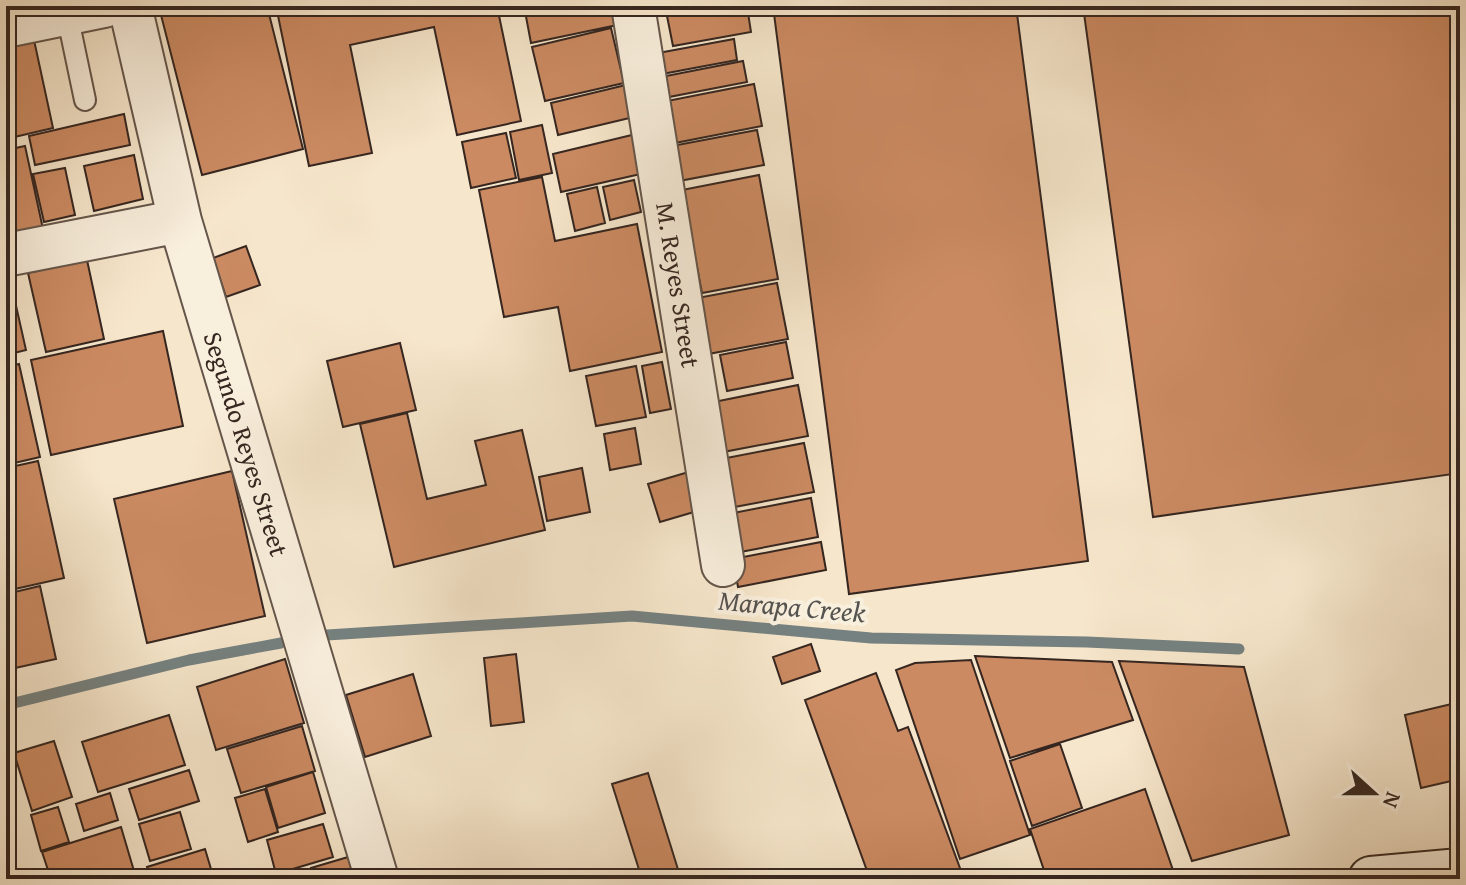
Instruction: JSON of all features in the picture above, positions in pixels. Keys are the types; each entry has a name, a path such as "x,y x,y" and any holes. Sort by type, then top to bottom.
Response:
{"main road":[{"path":"1371,879 1460,871"}],"street":[{"name":"Segundo Reyes Street","path":"130,6 180,221 377,879"},
{"name":"M. Reyes Street","path":"633,6 723,565"},
{"path":"6,26 85,10"},
{"path":"6,255 180,221"}],"lane":[{"path":"85,10 85,100"}],"building":[{"path":"195,6 267,6 303,149 202,175 161,15"},
{"path":"276,6 497,6 521,121 457,135 434,27 350,45 372,153 309,166"},
{"path":"524,6 624,6 627,23 531,43"},
{"path":"665,6 747,6 751,32 673,46"},
{"path":"773,6 1016,6 1088,561 849,594"},
{"path":"1083,6 1460,6 1460,473 1153,517"},
{"path":"611,28 624,83 545,101 532,47"},
{"path":"734,39 737,60 662,74 658,53"},
{"path":"34,40 53,128 6,139 6,46"},
{"path":"743,61 747,82 669,97 666,76"},
{"path":"630,84 638,116 558,135 551,103"},
{"path":"754,84 762,126 675,143 667,101"},
{"path":"124,114 130,145 35,165 29,136"},
{"path":"542,125 552,173 519,180 510,132"},
{"path":"757,130 764,165 679,181 672,146"},
{"path":"506,133 516,178 471,188 462,142"},
{"path":"636,134 645,173 561,192 553,154"},
{"path":"25,146 43,229 6,237 6,150"},
{"path":"134,155 143,199 94,211 84,166"},
{"path":"65,168 75,215 44,222 33,174"},
{"path":"759,175 778,279 702,293 682,190"},
{"path":"542,177 555,241 637,224 662,352 570,371 558,307 504,317 479,190"},
{"path":"634,180 641,212 610,220 603,187"},
{"path":"597,187 605,223 575,231 567,194"},
{"path":"246,246 260,285 226,297 213,258"},
{"path":"87,260 104,339 46,352 28,273"},
{"path":"10,279 26,350 6,355 6,280"},
{"path":"777,283 788,339 703,355 692,299"},
{"path":"163,331 183,426 51,455 31,360"},
{"path":"786,342 793,378 727,391 720,355"},
{"path":"400,343 416,410 343,427 327,361"},
{"path":"662,362 671,409 650,413 642,366"},
{"path":"19,364 40,457 6,465 6,367"},
{"path":"636,366 646,417 596,426 586,376"},
{"path":"798,385 808,436 718,453 709,403"},
{"path":"407,413 427,499 486,485 475,441 522,430 545,530 394,567 360,424"},
{"path":"635,428 641,464 610,470 604,434"},
{"path":"804,443 814,492 724,509 716,460"},
{"path":"38,461 64,578 6,591 6,468"},
{"path":"582,468 590,512 547,521 539,477"},
{"path":"232,471 265,616 147,643 114,499"},
{"path":"692,471 704,509 660,522 648,484"},
{"path":"811,498 818,537 730,554 723,515"},
{"path":"821,542 826,570 738,587 733,559"},
{"path":"40,586 56,659 6,670 6,594"},
{"path":"811,644 820,671 782,684 773,657"},
{"path":"516,654 524,722 491,726 484,658"},
{"path":"975,656 1112,662 1133,720 1010,758"},
{"path":"285,659 304,723 216,750 197,687"},
{"path":"971,660 1030,835 960,859 896,670 915,663"},
{"path":"1119,661 1244,667 1289,835 1192,861"},
{"path":"876,673 898,731 908,727 964,879 870,879 805,700"},
{"path":"413,674 431,736 365,757 346,695"},
{"path":"1460,702 1460,779 1421,788 1405,715"},
{"path":"169,715 185,765 98,792 82,742"},
{"path":"302,726 315,771 241,793 227,749"},
{"path":"54,741 72,797 32,811 14,753"},
{"path":"1060,744 1082,808 1032,826 1010,761"},
{"path":"189,770 199,801 139,820 129,789"},
{"path":"313,772 325,813 278,828 266,787"},
{"path":"648,773 681,879 642,879 612,784"},
{"path":"265,789 278,832 248,842 235,798"},
{"path":"1145,789 1174,873 1156,879 1047,879 1030,829"},
{"path":"110,793 118,820 84,831 76,804"},
{"path":"58,807 69,842 41,851 31,815"},
{"path":"180,812 191,849 150,861 139,824"},
{"path":"323,824 333,857 276,874 267,840"},
{"path":"121,827 134,871 108,879 51,879 42,852"},
{"path":"205,849 214,879 151,879 147,867"},
{"path":"348,857 355,879 314,879 311,868"},
{"path":"308,871 311,879 282,879"}],"waterway":[{"name":"Marapa Creek","path":"327,635 632,616 871,638 1087,642 1239,649"},
{"name":"Marapa Creek","path":"6,705 189,660 281,643"}]}
